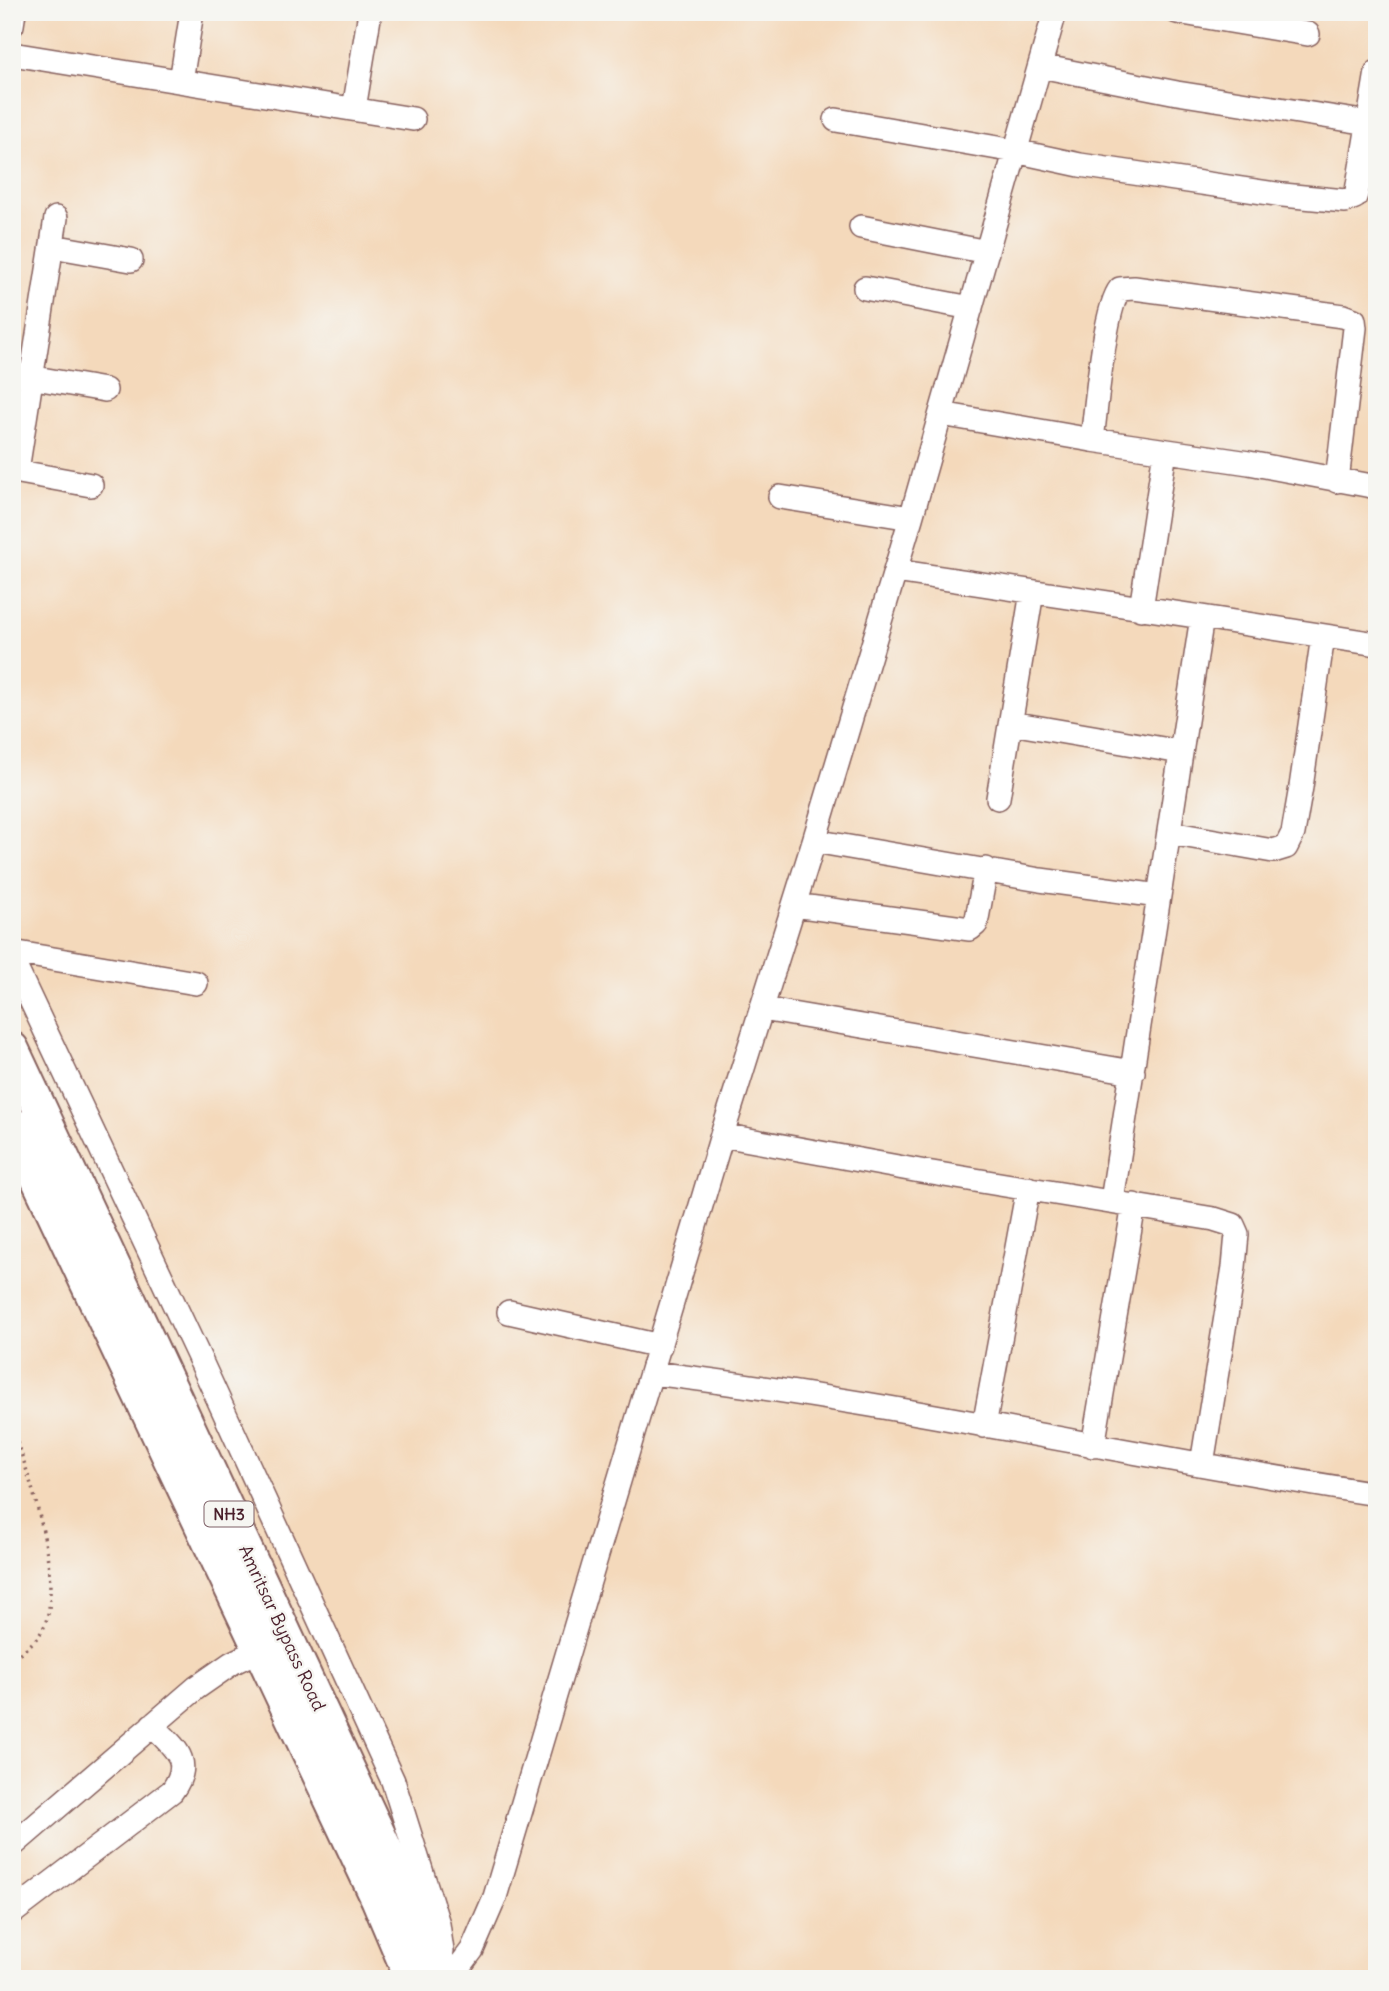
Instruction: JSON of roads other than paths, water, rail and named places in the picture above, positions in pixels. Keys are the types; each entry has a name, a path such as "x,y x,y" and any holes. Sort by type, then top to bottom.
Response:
{"highway":[{"name":"Amritsar Bypass Road","path":"12,1049 273,1643 412,1979"},
{"name":"Amritsar Bypass Road","path":"12,1124 273,1643 448,1979"}],"street":[{"path":"12,25 14,12"},
{"path":"181,81 192,12"},
{"path":"354,109 370,12"},
{"path":"448,1979 472,1950 495,1897 722,1135 911,518 1055,12"},
{"path":"1177,12 1308,34"},
{"path":"12,54 413,119"},
{"path":"1040,66 1177,93 1369,123"},
{"path":"836,120 1080,165 1283,195 1345,201 1355,197 1377,72"},
{"path":"56,218 22,376 18,464 13,471 91,485"},
{"path":"861,227 987,253"},
{"path":"52,246 131,260"},
{"path":"865,288 971,307"},
{"path":"1091,440 1106,334 1115,296 1120,289 1134,288 1343,316 1354,320 1355,328 1337,481"},
{"path":"22,376 105,390"},
{"path":"941,414 1091,440 1249,463 1377,487"},
{"path":"1141,609 1165,451"},
{"path":"780,497 911,518"},
{"path":"895,571 1377,644"},
{"path":"998,798 1031,592"},
{"path":"1093,1446 1123,1203 1133,1072 1202,617"},
{"path":"1170,834 1273,851 1286,847 1293,833 1323,636"},
{"path":"1010,723 1181,752"},
{"path":"814,841 1040,880 1159,896"},
{"path":"793,905 970,929 976,924 986,869"},
{"path":"12,952 197,983"},
{"path":"12,960 198,1355 393,1781 438,1924 448,1979"},
{"path":"762,1009 1133,1072"},
{"path":"722,1135 1214,1219 1227,1222 1236,1228 1234,1267 1202,1464"},
{"path":"984,1426 1028,1188"},
{"path":"509,1312 660,1346"},
{"path":"652,1373 812,1394 1093,1446 1377,1494"},
{"path":"12,1846 205,1682 232,1663 273,1643"},
{"path":"12,1913 172,1790 181,1779 183,1765 177,1751 152,1725"}]}
